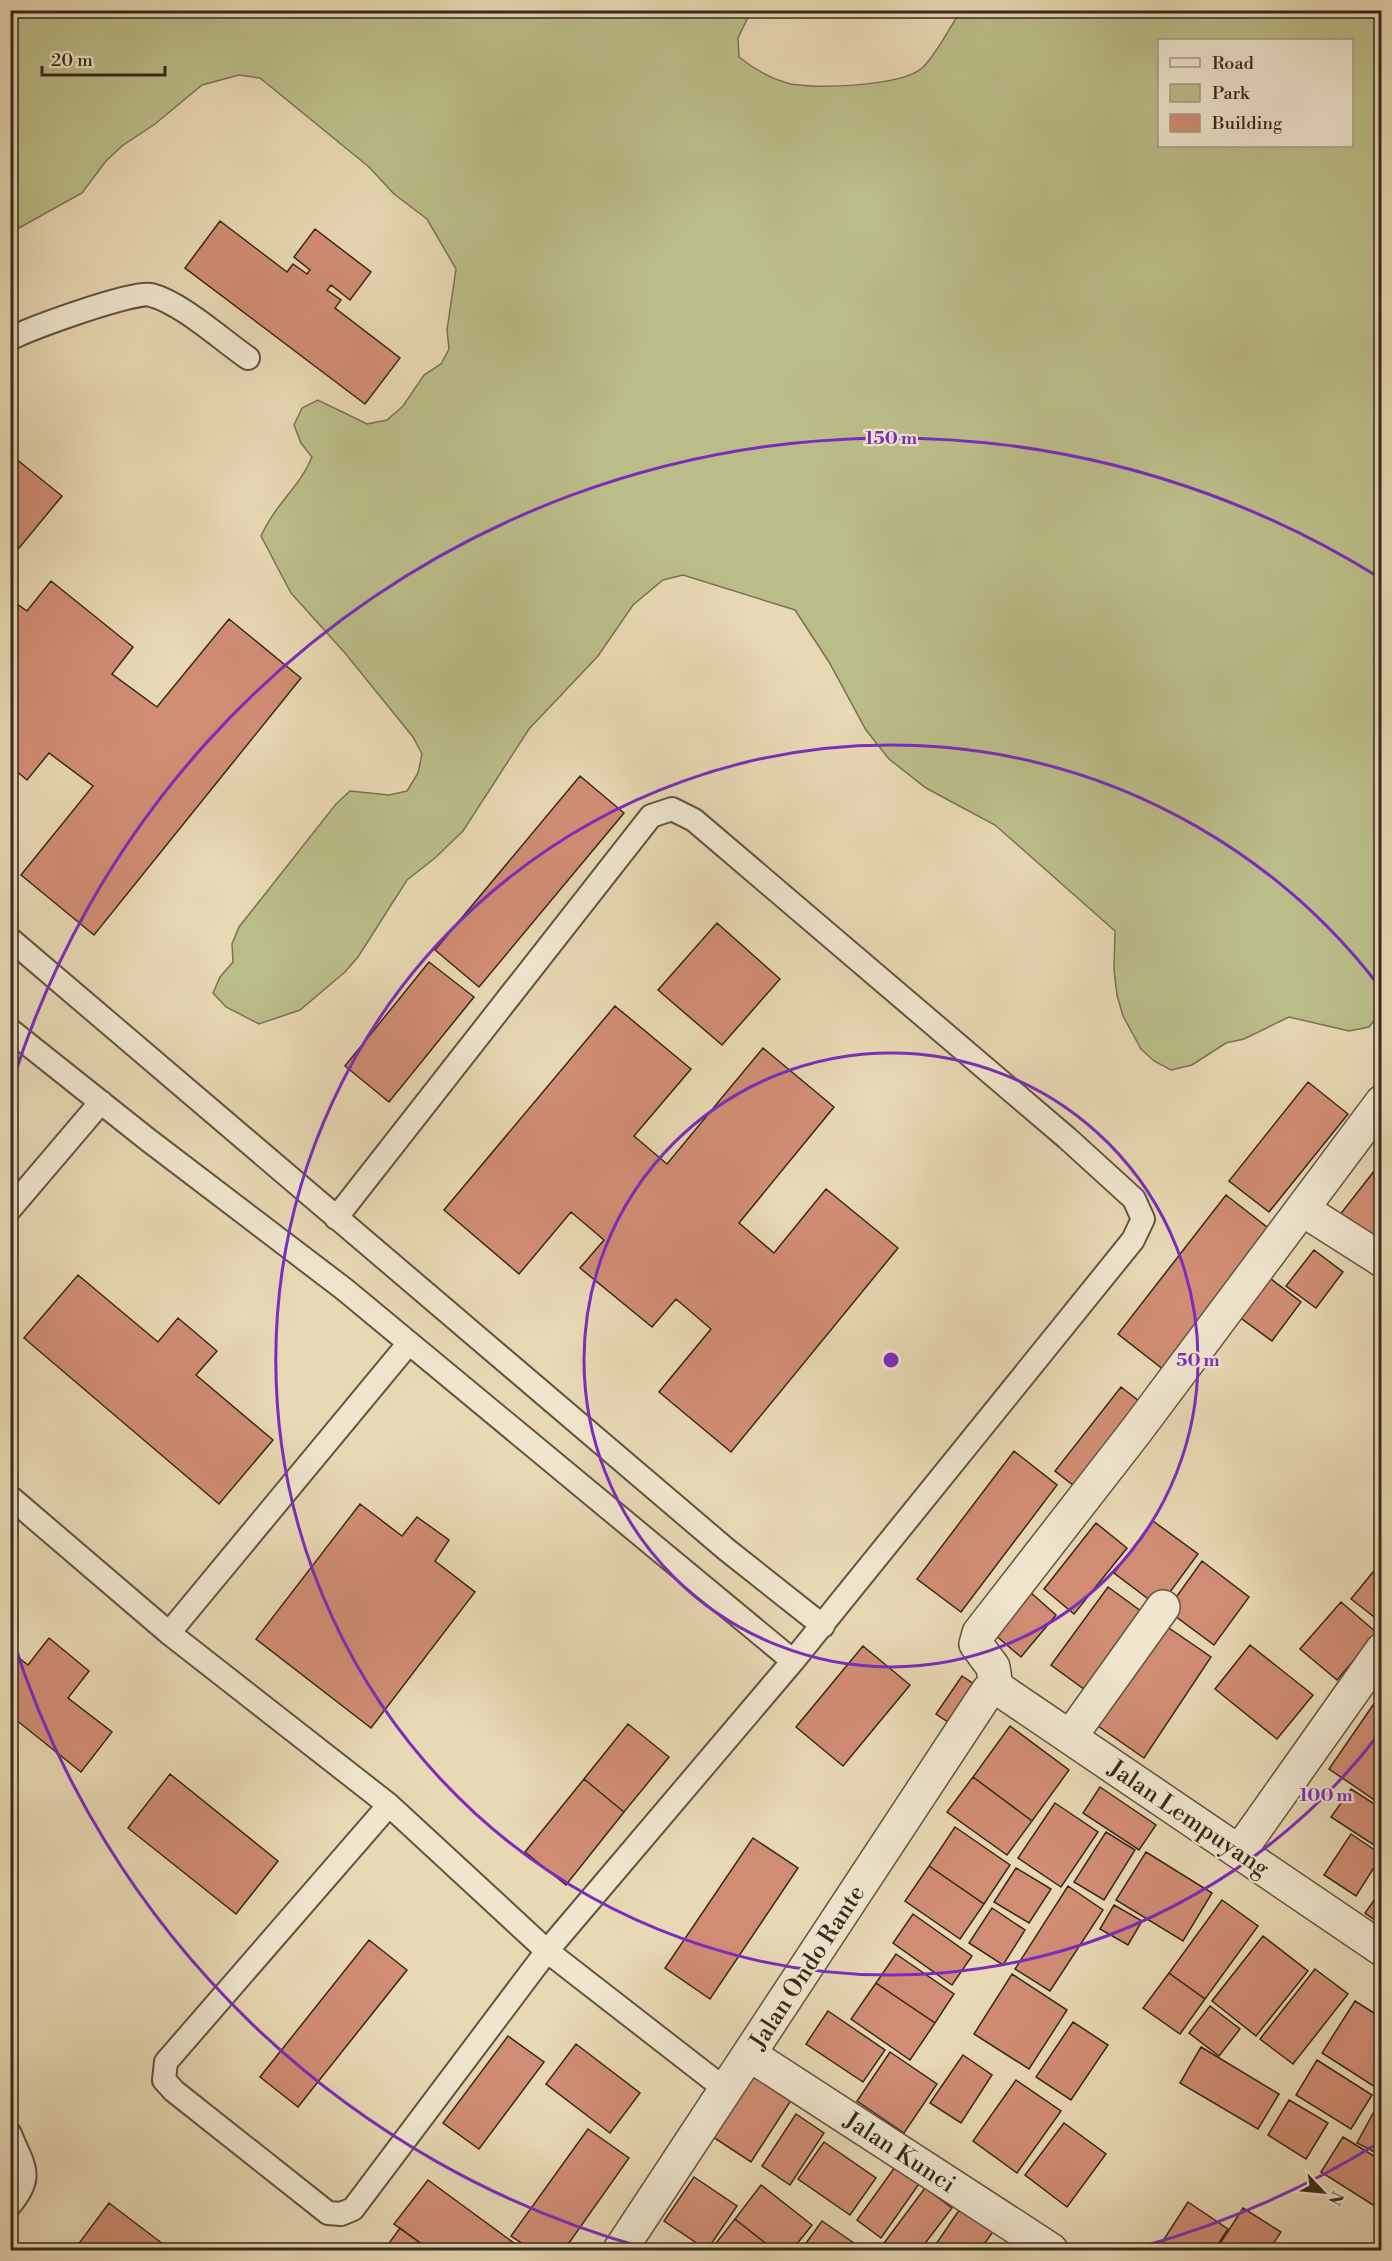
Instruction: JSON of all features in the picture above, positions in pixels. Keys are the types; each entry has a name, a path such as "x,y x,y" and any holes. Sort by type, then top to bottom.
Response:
{"street":[{"path":"996,1687 993,1667 976,1644 979,1633 1136,1431 1382,1102"},
{"path":"1302,1209 1382,1260"},
{"path":"1070,1737 1163,1607"},
{"path":"1239,1852 1382,1650"},
{"name":"Jalan Lempuyang","path":"996,1687 1382,1949"},
{"name":"Jalan Ondo Rante","path":"620,2250 988,1691 996,1687"},
{"name":"Jalan Kunci","path":"749,2054 1051,2250"}],"lane":[{"path":"10,339 112,302 148,293 167,300 248,358"},
{"path":"336,1218 651,816 672,809 694,820 1067,1138 1134,1199 1143,1219 1133,1240 823,1626 547,1951 353,2210 341,2214 328,2213 174,2091 164,2080 166,2062 389,1805"},
{"path":"10,939 728,1550 823,1626"},
{"path":"10,1030 344,1289 793,1661"},
{"path":"10,1209 101,1102"},
{"path":"169,1633 409,1343"},
{"path":"10,1497 169,1633 389,1805 547,1951 726,2090"},
{"path":"10,2134 26,2174 25,2188 10,2205"}],"green space":[{"path":"11,10 751,11 738,38 739,57 762,73 780,81 816,86 877,83 912,74 922,68 932,56 961,11 1381,11 1381,1012 1369,1027 1349,1031 1289,1017 1244,1039 1226,1043 1192,1065 1171,1070 1154,1061 1141,1049 1123,1016 1117,995 1114,970 1115,931 995,825 926,788 889,759 866,730 829,662 795,610 683,575 663,580 633,605 598,656 529,729 463,831 435,858 407,880 358,957 345,972 300,1010 259,1024 226,1007 213,993 220,977 233,962 232,944 239,927 336,804 350,791 389,795 407,791 418,773 422,754 413,737 345,653 291,593 261,536 273,514 301,478 312,457 301,443 294,425 302,408 318,400 367,424 387,420 403,406 424,375 441,364 449,349 447,330 456,269 427,219 394,194 369,167 260,78 239,75 202,85 155,124 122,146 106,161 82,193 19,228 11,229"}],"building":[{"path":"220,221 287,272 293,264 307,274 310,270 294,257 315,229 371,272 350,300 331,285 327,290 341,300 335,308 400,358 365,404 185,268"},
{"path":"10,454 62,496 10,559"},
{"path":"51,581 133,647 112,674 157,707 229,619 301,678 94,935 21,875 93,786 49,753 27,780 10,766 10,599 27,611"},
{"path":"580,776 624,813 479,987 435,950"},
{"path":"717,923 780,979 722,1045 658,990"},
{"path":"429,962 474,997 389,1102 345,1066"},
{"path":"615,1006 691,1069 634,1136 667,1164 763,1048 834,1107 739,1223 774,1253 826,1189 898,1248 731,1452 659,1392 711,1329 676,1299 652,1327 580,1268 604,1240 571,1212 519,1274 444,1210"},
{"path":"1308,1082 1348,1114 1269,1212 1229,1181"},
{"path":"1382,1161 1382,1224 1366,1245 1335,1221"},
{"path":"1226,1195 1272,1231 1164,1370 1118,1334"},
{"path":"1314,1250 1343,1272 1316,1308 1286,1286"},
{"path":"78,1275 158,1342 178,1318 217,1351 196,1375 273,1440 219,1504 24,1338"},
{"path":"1267,1276 1301,1302 1272,1341 1238,1316"},
{"path":"1121,1387 1144,1405 1078,1489 1055,1471"},
{"path":"1014,1451 1057,1485 961,1612 917,1579"},
{"path":"360,1504 402,1536 417,1517 449,1540 435,1561 475,1592 371,1728 256,1639"},
{"path":"1153,1521 1198,1554 1159,1607 1114,1573"},
{"path":"1096,1523 1127,1548 1074,1614 1044,1589"},
{"path":"1202,1561 1249,1597 1214,1645 1167,1610"},
{"path":"1382,1561 1382,1623 1351,1599"},
{"path":"1108,1587 1149,1617 1092,1695 1051,1665"},
{"path":"1029,1591 1056,1615 1021,1657 994,1634"},
{"path":"1341,1602 1377,1633 1337,1680 1300,1649"},
{"path":"1166,1626 1211,1657 1144,1758 1098,1726"},
{"path":"49,1638 89,1671 68,1698 112,1732 81,1772 10,1715 10,1651 28,1665"},
{"path":"1250,1645 1313,1695 1277,1739 1215,1689"},
{"path":"863,1646 910,1685 843,1766 796,1727"},
{"path":"962,1676 983,1690 957,1728 936,1714"},
{"path":"1382,1692 1382,1805 1329,1769"},
{"path":"628,1724 669,1757 624,1812 584,1779"},
{"path":"1010,1726 1069,1770 1032,1821 973,1777"},
{"path":"170,1774 278,1861 236,1914 128,1828"},
{"path":"973,1777 1032,1821 1007,1855 947,1812"},
{"path":"584,1779 624,1812 566,1885 525,1852"},
{"path":"1100,1787 1156,1825 1139,1850 1083,1813"},
{"path":"1351,1789 1382,1809 1382,1841 1377,1847 1331,1817"},
{"path":"1055,1803 1098,1832 1061,1887 1018,1858"},
{"path":"955,1827 1010,1865 984,1904 929,1866"},
{"path":"1106,1832 1135,1850 1104,1900 1074,1882"},
{"path":"1351,1834 1382,1855 1356,1896 1324,1875"},
{"path":"753,1838 798,1868 710,1999 665,1968"},
{"path":"1146,1852 1212,1893 1183,1941 1116,1900"},
{"path":"929,1866 984,1904 960,1939 905,1901"},
{"path":"1016,1868 1051,1889 1029,1923 994,1902"},
{"path":"1068,1886 1103,1910 1050,1991 1015,1969"},
{"path":"1382,1889 1382,1925 1365,1913"},
{"path":"1222,1900 1258,1926 1205,1999 1169,1973"},
{"path":"1114,1905 1142,1921 1128,1945 1100,1929"},
{"path":"992,1908 1025,1930 1003,1965 969,1943"},
{"path":"913,1914 972,1956 952,1985 893,1943"},
{"path":"1263,1936 1308,1971 1256,2036 1212,2001"},
{"path":"369,1940 407,1970 298,2107 260,2077"},
{"path":"896,1954 954,1994 935,2023 876,1983"},
{"path":"1315,1969 1348,1994 1293,2064 1260,2039"},
{"path":"1169,1973 1205,1999 1180,2034 1143,2008"},
{"path":"1012,1974 1067,2010 1029,2069 974,2034"},
{"path":"876,1983 935,2023 910,2060 851,2019"},
{"path":"1355,2001 1382,2018 1382,2076 1375,2087 1322,2053"},
{"path":"1210,2006 1240,2029 1219,2056 1189,2033"},
{"path":"828,2011 885,2050 863,2082 806,2044"},
{"path":"1073,2022 1108,2045 1071,2100 1036,2077"},
{"path":"508,2036 544,2062 479,2149 443,2123"},
{"path":"576,2044 640,2093 610,2133 546,2084"},
{"path":"1201,2047 1279,2094 1258,2129 1180,2083"},
{"path":"890,2052 937,2084 904,2133 857,2101"},
{"path":"963,2055 992,2075 961,2123 930,2103"},
{"path":"1317,2060 1372,2095 1351,2129 1296,2095"},
{"path":"759,2067 797,2091 751,2162 713,2137"},
{"path":"1016,2080 1061,2111 1017,2173 973,2141"},
{"path":"1289,2100 1328,2123 1306,2159 1268,2135"},
{"path":"1376,2108 1382,2111 1382,2156 1357,2143"},
{"path":"796,2114 824,2133 790,2185 762,2166"},
{"path":"1064,2123 1106,2154 1067,2207 1025,2175"},
{"path":"588,2129 629,2158 564,2250 532,2250 511,2236"},
{"path":"1343,2137 1382,2161 1382,2191 1373,2205 1321,2172"},
{"path":"824,2142 876,2178 850,2215 798,2179"},
{"path":"895,2167 919,2184 881,2238 857,2220"},
{"path":"694,2177 737,2206 707,2250 664,2221"},
{"path":"428,2180 522,2249 430,2250 394,2224"},
{"path":"761,2185 812,2225 792,2250 774,2250 735,2219"},
{"path":"925,2188 952,2208 920,2250 887,2250 881,2247"},
{"path":"1188,2202 1228,2229 1214,2250 1157,2250"},
{"path":"109,2203 163,2244 158,2250 82,2250 77,2246"},
{"path":"964,2203 997,2226 980,2250 932,2250"},
{"path":"1243,2208 1281,2232 1269,2250 1216,2250"},
{"path":"735,2219 774,2250 725,2250 716,2243"},
{"path":"822,2221 864,2250 801,2250"},
{"path":"400,2228 430,2250 384,2250"}]}
